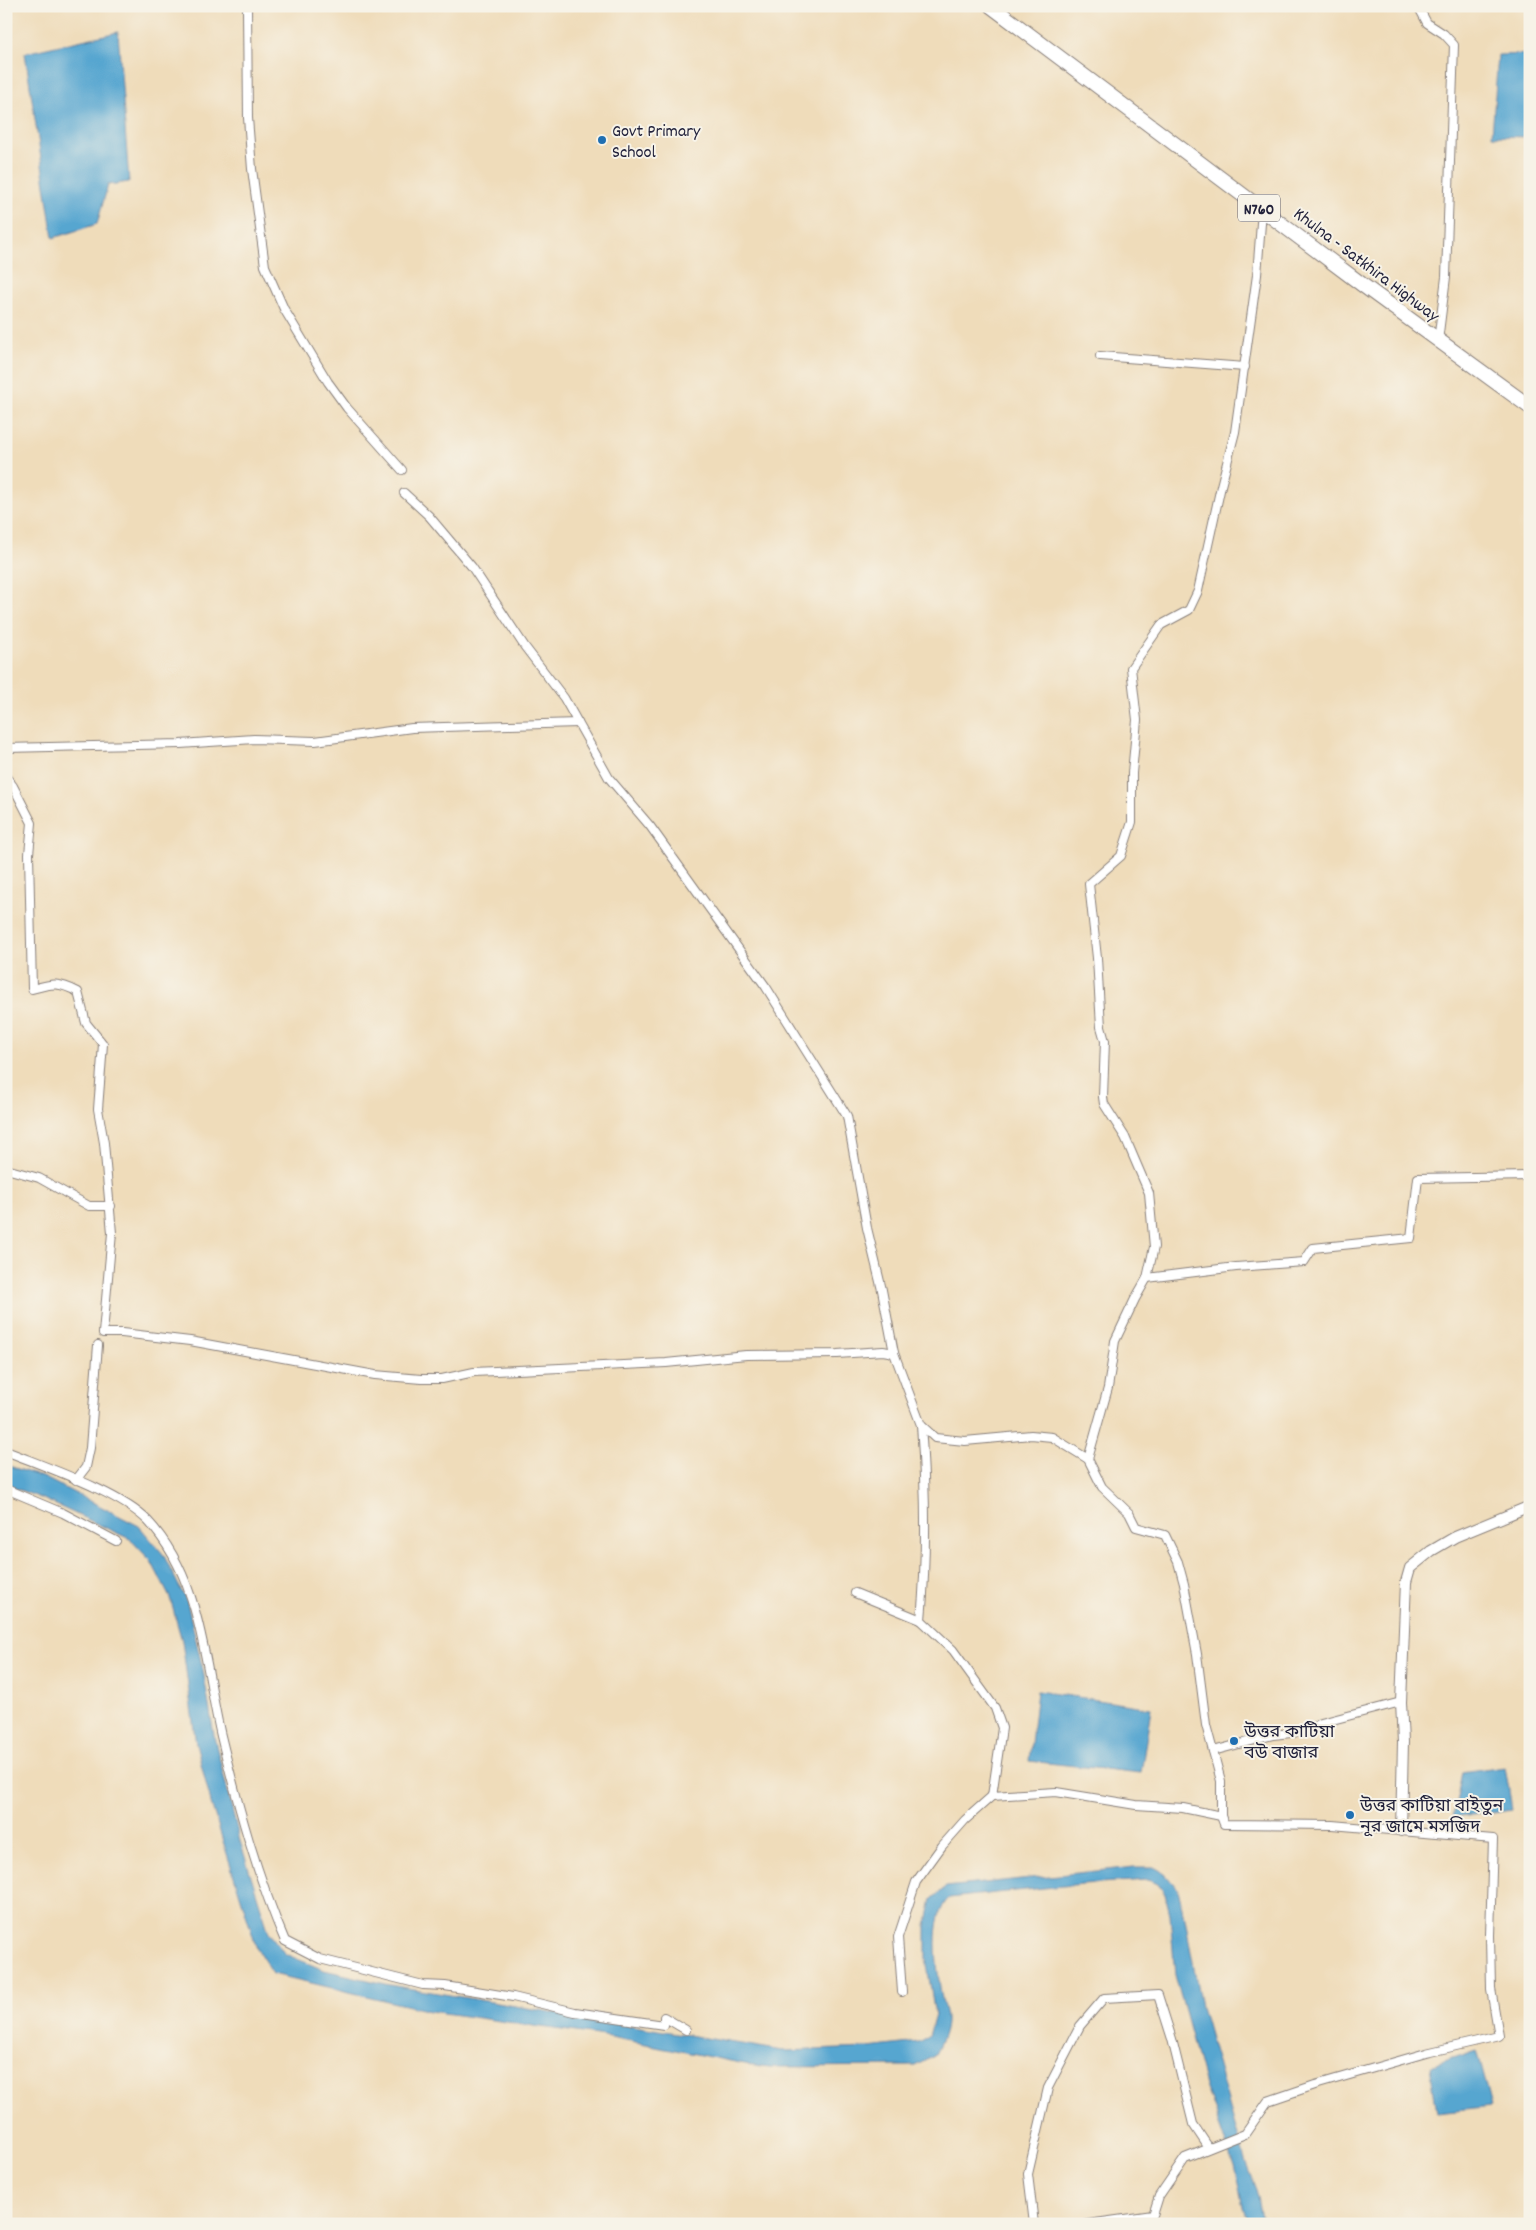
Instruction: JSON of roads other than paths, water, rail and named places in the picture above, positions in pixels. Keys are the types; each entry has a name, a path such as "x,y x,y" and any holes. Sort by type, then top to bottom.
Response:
{"highway":[{"name":"Khulna - Satkhira Highway","path":"991,6 1262,210 1530,407"}],"street":[{"path":"247,6 248,118 252,169 265,266 284,309 328,382 402,470"},
{"path":"1418,6 1427,22 1444,34 1454,45 1446,277 1438,340"},
{"path":"1088,1458 1108,1388 1115,1341 1147,1278 1154,1247 1149,1193 1125,1137 1104,1104 1102,1096 1105,1041 1101,1026 1097,958 1089,884 1121,856 1132,822 1132,773 1136,720 1131,668 1150,638 1161,626 1189,610 1198,591 1235,432 1257,275 1262,210"},
{"path":"1100,356 1245,367"},
{"path":"404,494 429,516 472,567 525,647 564,698 609,778 650,826 766,987 847,1116 867,1228 882,1290 894,1353 921,1426 926,1566 921,1620"},
{"path":"6,748 171,744 254,739 314,742 412,728 578,723"},
{"path":"6,777 13,786 32,823 29,854 32,989 51,984 64,984 78,992 86,1023 103,1044 98,1109 111,1206 112,1233 103,1333 122,1333 190,1342 375,1375 421,1379 442,1379 474,1372 666,1363 746,1355 837,1354 883,1351 894,1353"},
{"path":"6,1169 40,1178 90,1206 111,1206"},
{"path":"1147,1278 1236,1267 1304,1262 1313,1248 1411,1238 1418,1178 1530,1176"},
{"path":"76,1480 86,1467 90,1448 98,1345"},
{"path":"921,1426 935,1438 965,1441 1031,1435 1052,1437 1088,1458 1102,1487 1129,1513 1136,1527 1165,1535 1178,1562 1197,1654 1206,1725 1221,1781 1221,1816 1224,1824 1332,1825 1493,1839 1490,1934 1491,1989 1499,2036 1426,2053 1315,2085 1268,2101 1245,2134 1185,2158 1159,2196 1151,2220 1088,2224"},
{"path":"6,1451 76,1480 121,1502 147,1521 175,1557 196,1612 221,1735 240,1810 270,1908 285,1941 320,1959 423,1985 445,1986 503,1995 575,2012 664,2025 664,2017 686,2030"},
{"path":"6,1489 64,1513 116,1540"},
{"path":"1401,1831 1403,1742 1401,1702 1406,1582 1410,1568 1431,1551 1455,1537 1530,1506"},
{"path":"855,1593 921,1620 953,1650 995,1708 1002,1728 992,1796"},
{"path":"1213,1751 1273,1735 1308,1731 1321,1723 1401,1702"},
{"path":"902,1992 898,1937 916,1882 942,1846 965,1820 992,1796 1056,1792 1136,1805 1182,1808 1221,1816"},
{"path":"1034,2224 1028,2174 1048,2088 1080,2026 1104,1998 1158,1994 1172,2039 1193,2124 1209,2148"}],"water":[{"path":"118,32 129,182 108,185 97,224 53,238 25,53"},
{"path":"1530,54 1530,137 1492,136 1498,55"},
{"path":"6,1465 45,1478 139,1526 163,1554 187,1602 203,1670 215,1741 240,1841 269,1933 285,1954 324,1970 390,1985 783,2051 868,2048 918,2042 929,2036 935,2015 926,1958 926,1926 932,1899 946,1887 1134,1867 1153,1867 1165,1874 1177,1888 1183,1908 1201,2007 1246,2164 1258,2195 1263,2224 1247,2224 1234,2167 1205,2085 1175,1975 1170,1914 1165,1894 1158,1884 1149,1880 1082,1884 949,1898 939,1917 936,1943 939,1983 946,2017 944,2032 934,2056 915,2066 770,2067 745,2064 611,2037 430,2011 273,1974 257,1949 211,1803 196,1744 182,1641 170,1598 151,1561 130,1539 41,1498 6,1485"},
{"path":"1037,1691 1151,1708 1141,1773 1029,1761"},
{"path":"1505,1766 1512,1809 1453,1818 1462,1772"},
{"path":"1477,2050 1492,2107 1437,2113 1430,2066"}],"place":[{"name":"Govt Primary School","path":"602,140"},
{"name":"উত্তর কাটিয়া বউ বাজার","path":"1234,1741"},
{"name":"উত্তর কাটিয়া বাইতুন নূর জামে মসজিদ","path":"1350,1815"}]}
